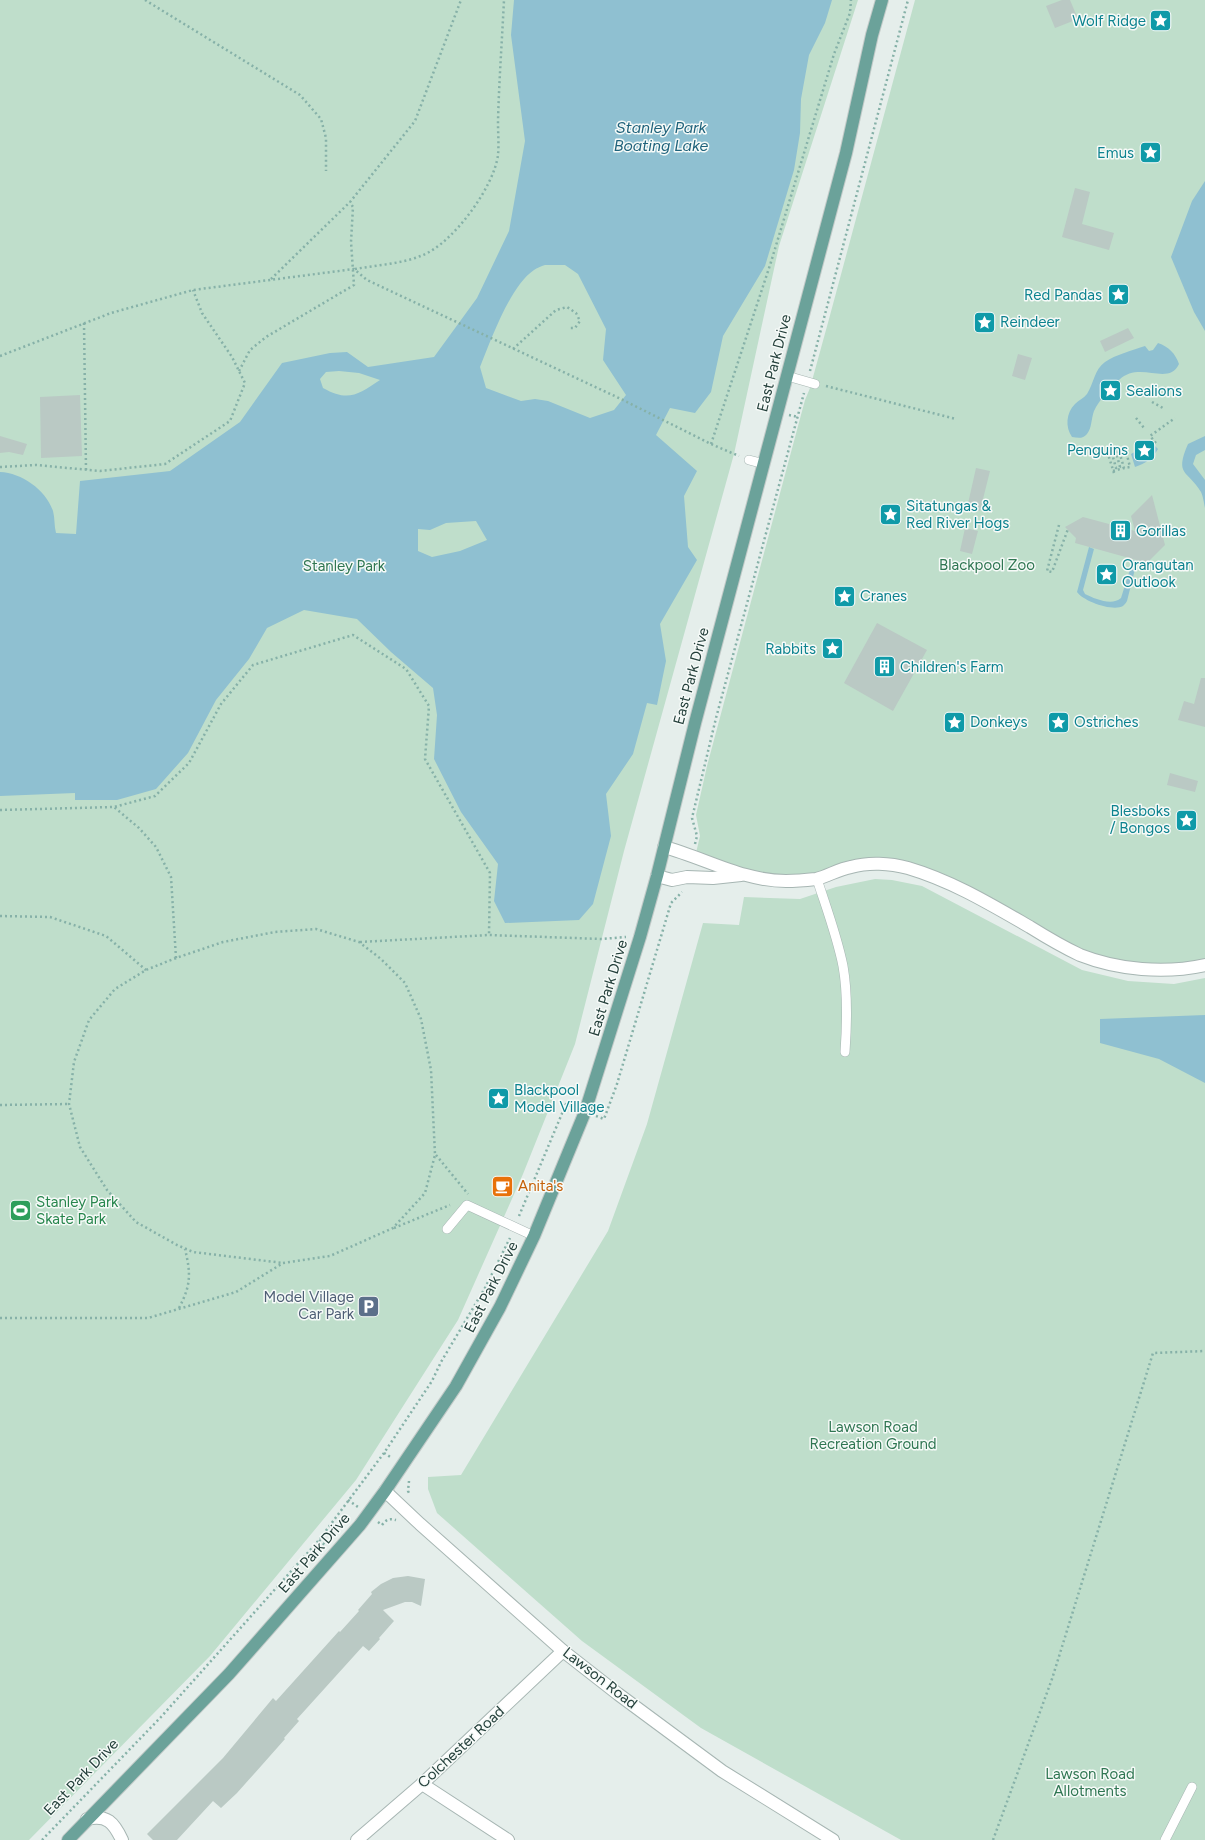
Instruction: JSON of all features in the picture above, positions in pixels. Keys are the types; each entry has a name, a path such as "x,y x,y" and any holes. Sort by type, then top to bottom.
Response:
{"main road":[{"name":"East Park Drive","path":"68,1840 229,1674 357,1528 385,1491 456,1386 500,1307 534,1236 585,1112 623,995 657,876 695,723 846,153 872,35 882,0"}],"street":[{"path":"664,847 742,874 785,881 817,878 851,866 878,864 906,867 938,878 969,892 1080,955 1139,969 1170,970 1205,965"},
{"path":"657,876 672,880 687,877 713,878 742,874"},
{"name":"Lawson Road","path":"385,1491 563,1651 722,1771 833,1840"},
{"name":"Colchester Road","path":"357,1840 422,1784 563,1651"},
{"path":"422,1784 508,1840"},
{"path":"87,1819 101,1817 108,1820 114,1826 122,1840"}],"lane":[{"path":"787,376 815,384"},
{"path":"749,460 764,464"},
{"path":"817,878 837,940 843,967 847,1025 845,1052"},
{"path":"447,1229 467,1205 534,1236"},
{"path":"1165,1840 1192,1786"}],"path":[{"path":"145,0 300,95 321,119 326,138 326,171"},
{"path":"270,280 350,202 415,121 461,0"},
{"path":"0,356 111,313 193,290 404,261 424,255 441,244 468,214 489,184 498,156 498,122 504,0"},
{"path":"711,444 771,262 834,54 850,13 851,0"},
{"path":"809,373 908,0"},
{"path":"239,371 250,350 266,337 354,285 351,242 353,207 350,202"},
{"path":"354,269 367,280 620,399 711,444 749,460"},
{"path":"0,467 36,465 100,471 165,464 230,421 245,383 232,357 202,313 193,290"},
{"path":"514,349 556,310 567,308 576,313 580,322 575,328 569,328"},
{"path":"84,324 86,470"},
{"path":"815,384 956,419"},
{"path":"694,849 697,836 692,818 716,718 805,388"},
{"path":"1152,402 1163,408"},
{"path":"787,414 798,417"},
{"path":"1136,418 1144,428"},
{"path":"1156,443 1150,436 1175,418"},
{"path":"1124,468 1119,451 1116,452 1120,467 1116,468 1112,450 1107,451 1113,472 1130,467 1126,451"},
{"path":"1059,525 1047,570 1052,572 1068,529"},
{"path":"0,810 114,807 155,796 189,763 221,704 253,665 353,636 406,669 429,706 425,759 490,873 489,936"},
{"path":"114,807 139,828 156,847 171,877 176,958"},
{"path":"596,1116 604,1119 617,1084 671,903 682,892 684,884"},
{"path":"0,916 50,917 106,936 146,970"},
{"path":"457,1203 393,1228 330,1256 283,1263 234,1258 185,1250 136,1222 107,1190 80,1147 69,1104 74,1062 89,1020 115,989 146,970 223,942 275,932 316,929 359,942 489,936 602,939 616,937"},
{"path":"359,942 381,959 405,983 421,1019 431,1070 435,1154 425,1193 393,1228"},
{"path":"0,1105 69,1104"},
{"name":"East Park Drive","path":"518,1220 566,1104 576,1108"},
{"path":"435,1154 471,1197"},
{"name":"East Park Drive","path":"42,1840 161,1717 319,1540 384,1453 432,1381 441,1362 485,1288 511,1236"},
{"path":"179,1308 187,1293 189,1280 190,1268 185,1250"},
{"path":"0,1318 148,1318 236,1292 283,1263"},
{"path":"993,1840 1052,1679 1153,1353 1205,1351"},
{"path":"384,1453 394,1460"},
{"path":"410,1480 408,1490 414,1499"},
{"path":"348,1500 359,1508"},
{"path":"382,1525 385,1521 391,1518 399,1523"}],"green space":[{"name":"Stanley Park","path":"0,0 858,0 779,246 734,454 624,851 575,1044 523,1174 458,1320 356,1480 210,1656 29,1840 0,1840"},
{"name":"Blackpool Zoo","path":"915,0 1205,0 1205,965 1110,963 969,892 878,864 785,881 695,857 700,836 696,815 707,766 805,400 810,388 829,319"},
{"name":"Lawson Road Recreation Ground","path":"875,879 892,880 922,886 1082,970 1128,981 1174,984 1205,978 1205,1840 901,1840 701,1728 582,1641 437,1513 428,1489 428,1477 461,1475 608,1231 647,1124 703,923 739,925 744,897 800,899 836,887"}],"water":[{"name":"Stanley Park Boating Lake","path":"514,0 832,0 825,23 809,55 801,99 800,133 794,170 765,266 723,336 711,392 695,413 670,408 656,435 697,471 684,496 688,547 697,560 660,624 666,661 657,705 647,703 633,754 606,794 611,836 593,904 579,920 505,923 494,901 498,864 461,812 434,759 437,715 433,688 391,652 357,619 304,610 267,628 249,659 216,700 188,753 156,789 117,800 75,800 75,793 0,796 0,472 25,479 45,496 53,511 56,533 76,534 80,481 170,471 240,422 282,363 330,353 347,352 368,367 434,357 477,298 509,231 525,141 511,35","holes":["545,265 565,265 578,274 606,329 603,360 626,395 614,410 590,418 548,401 535,399 521,401 486,388 480,367 502,314 517,288 525,278 534,270","339,371 359,373 380,380 359,393 346,396 339,395 323,388 320,379 326,372","476,521 487,540 460,551 432,557 418,551 418,529 430,530 446,523"]},
{"path":"1205,181 1205,331 1194,312 1171,257 1192,201"},
{"path":"1158,343 1165,346 1176,357 1179,364 1174,370 1161,374 1136,372 1119,380 1105,394 1094,411 1090,429 1087,434 1078,438 1072,437 1068,429 1068,416 1075,404 1087,394 1101,365 1114,357 1145,346 1149,351 1153,350"},
{"path":"1205,436 1205,450 1196,455 1193,464 1205,480 1205,508 1201,492 1184,472 1182,462 1188,444"},
{"path":"1150,441 1158,449 1148,460 1135,467 1131,454"},
{"path":"1089,547 1094,549 1083,590 1085,594 1098,600 1108,602 1121,598 1133,560 1137,561 1127,601 1123,606 1112,608 1098,605 1085,599 1077,592"},
{"path":"1205,1015 1205,1083 1159,1059 1100,1043 1100,1019"}],"building":[{"path":"1062,0 1070,0 1078,19 1055,28 1046,6"},
{"path":"1075,188 1090,192 1082,224 1114,233 1109,250 1062,237"},
{"path":"1128,328 1134,338 1105,352 1100,341"},
{"path":"1018,354 1032,358 1025,380 1012,376"},
{"path":"80,395 82,456 41,458 40,397"},
{"path":"0,436 27,444 23,455 9,452 0,453"},
{"path":"976,468 990,471 980,511 967,508"},
{"name":"Gorillas","path":"1152,495 1165,545 1147,563 1075,543 1076,538 1065,527 1083,517 1135,531 1131,516"},
{"path":"965,528 978,531 972,554 960,551"},
{"name":"Children's Farm","path":"877,623 927,650 893,711 844,683"},
{"path":"1201,678 1205,678 1205,727 1178,720 1184,701 1194,704"},
{"path":"1170,773 1198,781 1195,792 1167,785"},
{"path":"408,1576 425,1579 421,1606 412,1602 405,1602 383,1610 394,1621 379,1638 380,1639 369,1651 363,1646 297,1719 299,1721 284,1738 285,1739 237,1793 221,1808 213,1801 177,1840 153,1840 147,1834 223,1758 273,1698 276,1701 339,1631 340,1632 359,1611 358,1610 372,1594 371,1592 381,1584 393,1578"}],"place":[{"name":"Wolf Ridge","path":"1161,21"},
{"name":"Emus","path":"1150,153"},
{"name":"Red Pandas","path":"1118,295"},
{"name":"Reindeer","path":"985,322"},
{"name":"Sealions","path":"1110,391"},
{"name":"Penguins","path":"1144,450"},
{"name":"Sitatungas & Red River Hogs","path":"890,515"},
{"name":"Gorillas","path":"1120,531"},
{"name":"Orangutan Outlook","path":"1107,574"},
{"name":"Cranes","path":"844,596"},
{"name":"Rabbits","path":"832,649"},
{"name":"Children's Farm","path":"885,667"},
{"name":"Donkeys","path":"955,722"},
{"name":"Ostriches","path":"1059,722"},
{"name":"Blesboks / Bongos","path":"1186,820"},
{"name":"Blackpool Model Village","path":"498,1099"},
{"name":"Anita's","path":"502,1186"},
{"name":"Stanley Park Skate Park","path":"21,1211"},
{"name":"Model Village Car Park","path":"369,1306"}],"park label":[{"name":"Lawson Road Allotments","path":"1090,1782"}]}
